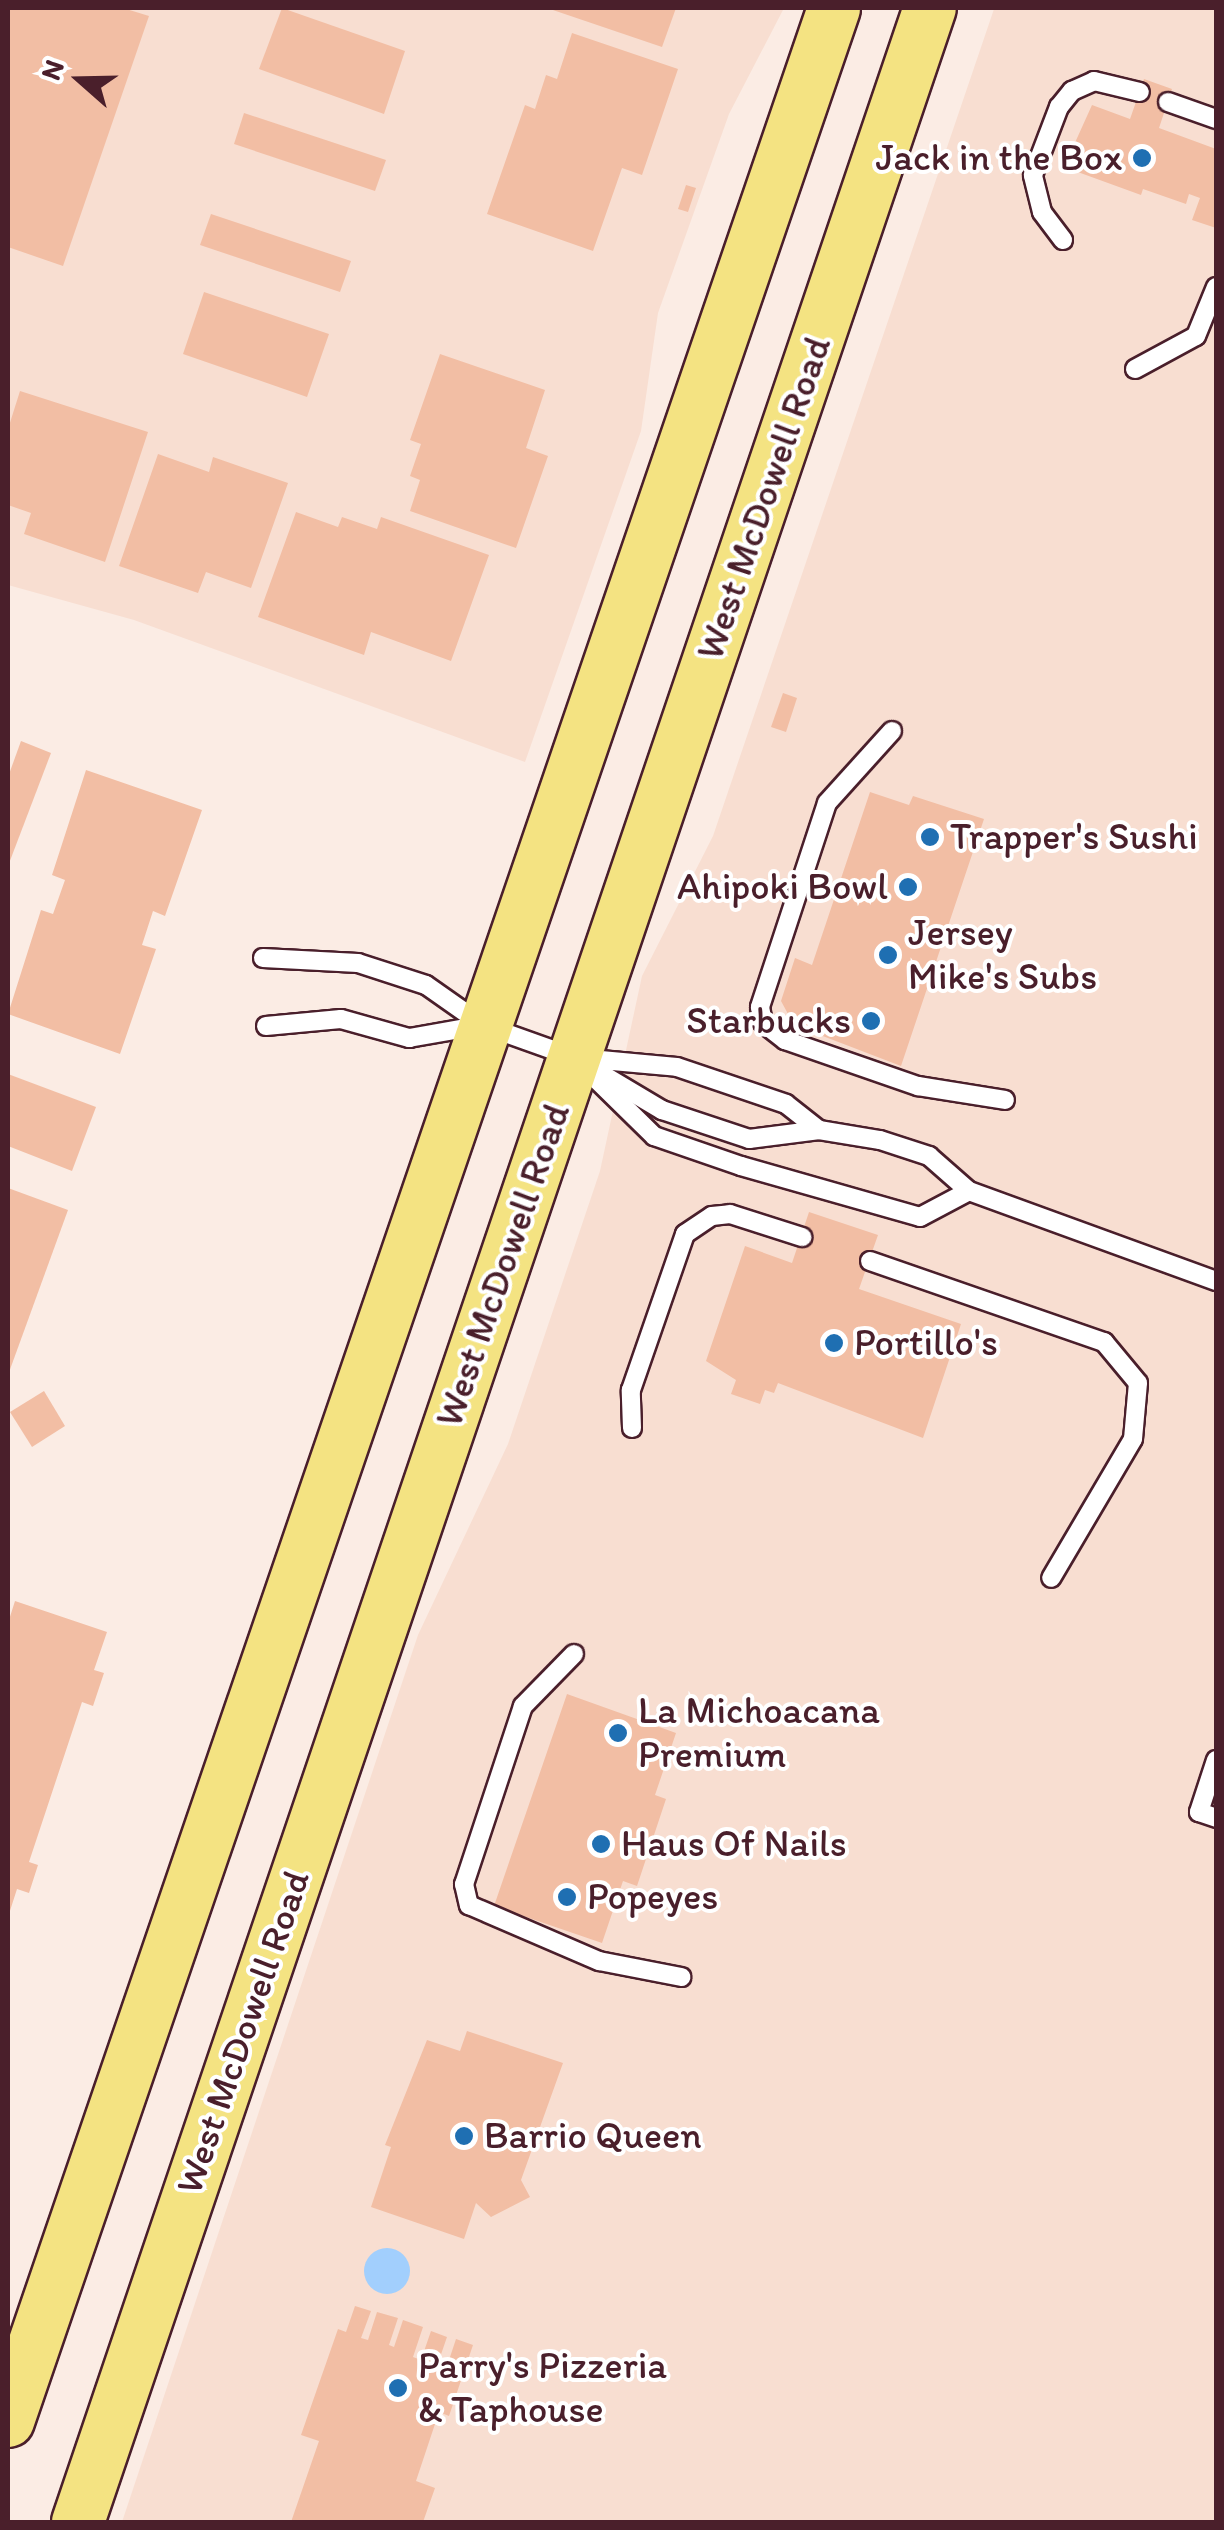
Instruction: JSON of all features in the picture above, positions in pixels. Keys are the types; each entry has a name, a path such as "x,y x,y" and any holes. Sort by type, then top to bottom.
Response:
{"main road":[{"path":"8,2421 834,8"},
{"name":"West McDowell Road","path":"78,2522 930,8"}],"lane":[{"path":"1063,240 1042,212 1033,175 1059,108 1072,91 1094,80 1140,92"},
{"path":"1168,102 1216,119"},
{"path":"1135,369 1196,336 1216,287"},
{"path":"892,731 828,802 760,1007 763,1024 786,1040 918,1086 1006,1100"},
{"path":"263,958 358,963 426,985 484,1025 573,1057 662,1110 749,1139 819,1130 929,1156 969,1192 1216,1281"},
{"path":"266,1026 341,1019 409,1038 484,1025"},
{"path":"573,1057 677,1067 786,1104 819,1130"},
{"path":"573,1057 654,1136 920,1217 969,1192"},
{"path":"632,1428 631,1390 685,1234 712,1216 730,1214 802,1237"},
{"path":"870,1261 1104,1342 1138,1382 1133,1439 1051,1578"},
{"path":"574,1654 523,1706 464,1884 469,1905 600,1961 681,1976"},
{"path":"1216,1760 1198,1812 1216,1818"}],"shaded area":[{"path":"8,8 784,8 729,114 658,313 641,431 525,762 134,620 8,585"},
{"path":"1216,8 1216,2522 122,2522 418,1635 508,1444 600,1171 642,976 713,836 994,9"}],"water":[{"path":"387,2248 404,2254 410,2271 404,2288 387,2294 370,2288 364,2271 370,2254"}],"building":[{"path":"8,8 123,8 149,16 63,266 8,247"},
{"path":"282,8 405,51 384,114 259,69"},
{"path":"547,8 676,8 662,47"},
{"path":"572,33 678,69 642,175 622,168 593,251 487,214 525,105 535,109 546,75 557,79"},
{"name":"Jack in the Box","path":"1144,79 1172,89 1159,128 1216,149 1216,228 1192,220 1200,198 1189,194 1186,204 1143,189 1141,195 1064,167 1092,105 1130,119"},
{"path":"244,113 386,160 375,191 234,144"},
{"path":"686,185 696,188 688,212 678,209"},
{"path":"211,214 351,261 340,292 200,245"},
{"path":"204,292 329,334 307,397 183,354"},
{"path":"440,354 545,390 526,448 548,456 516,548 410,511 420,480 410,476 421,444 410,440"},
{"path":"20,391 148,432 105,562 24,534 31,513 8,505 8,429"},
{"path":"158,454 209,472 213,457 288,483 251,588 206,572 198,593 119,566"},
{"path":"296,512 338,527 342,517 377,529 381,517 489,555 451,661 371,632 364,655 258,617"},
{"path":"783,693 797,698 786,732 771,727"},
{"path":"21,741 51,753 8,866 8,777"},
{"path":"86,770 202,810 165,916 153,911 142,945 156,949 120,1054 8,1014 41,910 53,914 65,880 52,875"},
{"path":"870,792 909,805 913,796 984,819 901,1066 794,1025 781,1001 795,958 812,965"},
{"path":"8,1074 96,1107 72,1171 8,1146"},
{"path":"8,1188 68,1210 8,1375"},
{"name":"Portillo's","path":"809,1212 878,1235 859,1289 961,1324 923,1438 778,1383 774,1393 765,1390 760,1404 731,1394 736,1380 706,1361 745,1246 792,1263"},
{"path":"44,1391 65,1426 32,1447 10,1412"},
{"path":"15,1601 107,1632 94,1670 104,1673 93,1706 82,1702 29,1862 38,1865 29,1893 17,1889 8,1917 8,1623"},
{"path":"567,1694 676,1733 655,1795 666,1799 637,1886 623,1881 602,1943 494,1906"},
{"name":"Barrio Queen","path":"467,2031 563,2063 521,2180 530,2197 491,2217 476,2203 464,2239 371,2207 391,2147 385,2145 427,2040 460,2051"},
{"path":"355,2306 371,2311 361,2338 368,2340 377,2312 398,2318 389,2345 394,2347 403,2320 423,2327 413,2357 421,2360 431,2331 447,2337 437,2366 446,2369 456,2339 473,2345 449,2416 439,2412 416,2481 435,2488 423,2522 291,2522 319,2441 301,2435 338,2329 346,2332"}],"place":[{"name":"Jack in the Box","path":"1142,158"},
{"name":"Trapper's Sushi","path":"930,837"},
{"name":"Ahipoki Bowl","path":"908,887"},
{"name":"Jersey Mike's Subs","path":"888,955"},
{"name":"Starbucks","path":"871,1021"},
{"name":"Portillo's","path":"834,1343"},
{"name":"La Michoacana Premium","path":"618,1733"},
{"name":"Haus Of Nails","path":"601,1844"},
{"name":"Popeyes","path":"567,1897"},
{"name":"Barrio Queen","path":"464,2136"},
{"name":"Parry's Pizzeria & Taphouse","path":"398,2388"}]}
